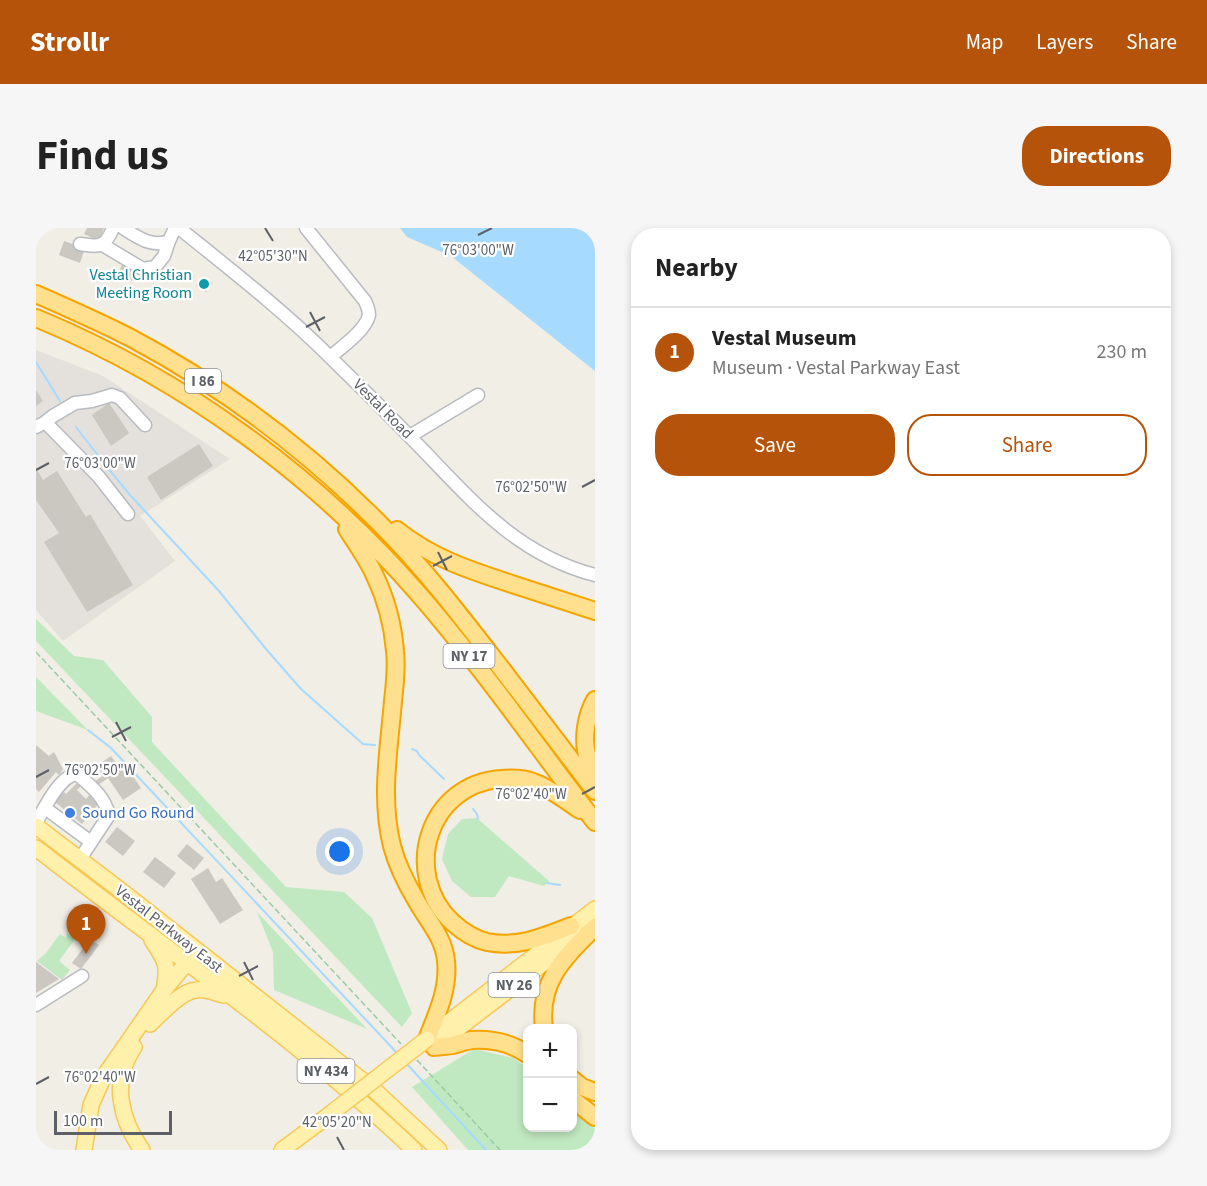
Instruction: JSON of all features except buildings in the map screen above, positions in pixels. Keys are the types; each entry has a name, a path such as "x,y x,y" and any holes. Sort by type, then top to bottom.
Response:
{"highway":[{"name":"I 86","path":"36,294 130,338 185,369 273,430 342,487"},
{"name":"I 86","path":"36,318 111,352 185,395 261,447 332,506"},
{"path":"342,487 409,540 436,556 470,571 595,611"},
{"name":"NY 17","path":"342,487 382,525 425,572 595,790"},
{"path":"332,506 375,576 390,618 396,672 385,781 386,812 392,847 402,874 416,901 440,937 446,959 445,989 430,1043 452,1045 469,1040 485,1040 506,1043 523,1051"},
{"name":"NY 17","path":"332,506 383,555 423,599 594,820"},
{"path":"595,700 587,722 585,743 587,758 595,777"},
{"path":"572,926 532,941 512,944 488,942 468,934 444,915 433,897 427,876 425,855 427,844 435,820 449,803 475,785 492,779 512,778 533,782 560,796 594,820"},
{"path":"543,1024 544,1000 552,977 568,953 595,925"},
{"path":"577,1083 595,1092"},
{"path":"577,1102 595,1117"}],"main road":[{"name":"Vestal Parkway East","path":"36,824 195,959 234,998 336,1079 414,1150"},
{"name":"Vestal Parkway East","path":"36,848 145,930 195,959 372,1088 439,1150"},
{"name":"NY 26","path":"299,1150 328,1122 430,1043 595,909"},
{"name":"NY 26","path":"430,1043 595,925"},
{"path":"145,930 163,956 167,967 164,990"},
{"path":"84,1150 91,1105 103,1078 164,990 195,959"},
{"path":"142,1150 132,1136 123,1115 120,1083 123,1070 129,1054 195,959"},
{"path":"150,1024 184,994 196,990 205,990 234,998"},
{"name":"NY 26","path":"282,1150 328,1122"}],"street":[{"path":"80,244 96,246 101,244 110,236 113,228"},
{"path":"123,228 142,240 161,245 169,242"},
{"path":"101,244 143,269 155,267 164,256 177,228"},
{"name":"Vestal Road","path":"177,228 291,320 501,528 553,559 595,575"},
{"path":"306,228 369,309 365,325 330,357"},
{"path":"40,425 75,403 112,395 120,398 145,424"},
{"path":"410,436 478,395"},
{"path":"40,425 47,424 99,477 128,514"},
{"path":"36,824 63,781 77,774 105,802 109,815 80,859"},
{"path":"47,805 91,842"},
{"path":"63,846 76,831"},
{"path":"36,1005 82,976"}],"path":[{"path":"36,652 405,1047"},
{"path":"413,1056 500,1150"}],"shaded area":[{"path":"36,350 103,376 230,459 140,516 175,561 63,641 36,610"}],"green space":[{"path":"36,619 74,656 103,660 152,717 152,742 286,887 344,892 372,918 412,1013 402,1027 36,641"},
{"path":"36,677 88,730 36,711"},
{"path":"477,818 549,881 544,886 509,876 495,897 471,897 452,881 442,859 448,834 462,819"},
{"path":"257,912 367,1029 274,990 273,952"},
{"path":"67,933 75,939 59,961 70,970 62,980 37,961 60,934 66,938"},
{"path":"474,1049 513,1058 523,1065 523,1132 577,1132 577,1115 595,1128 595,1150 468,1150 412,1087"}],"water":[{"path":"400,228 595,228 595,371 451,256 407,237"}],"waterway":[{"path":"36,362 60,401"},
{"path":"76,427 130,495 219,591 301,689 363,744 375,745"},
{"path":"88,730 111,748 397,1053"},
{"path":"412,749 417,751 444,779"},
{"path":"473,809 478,819"},
{"path":"547,883 560,885"},
{"path":"405,1062 486,1150"}],"place":[{"name":"Vestal Christian Meeting Room","path":"204,284"},
{"name":"Sound Go Round","path":"70,813"},
{"name":"Vestal Museum","path":"86,954"}]}
